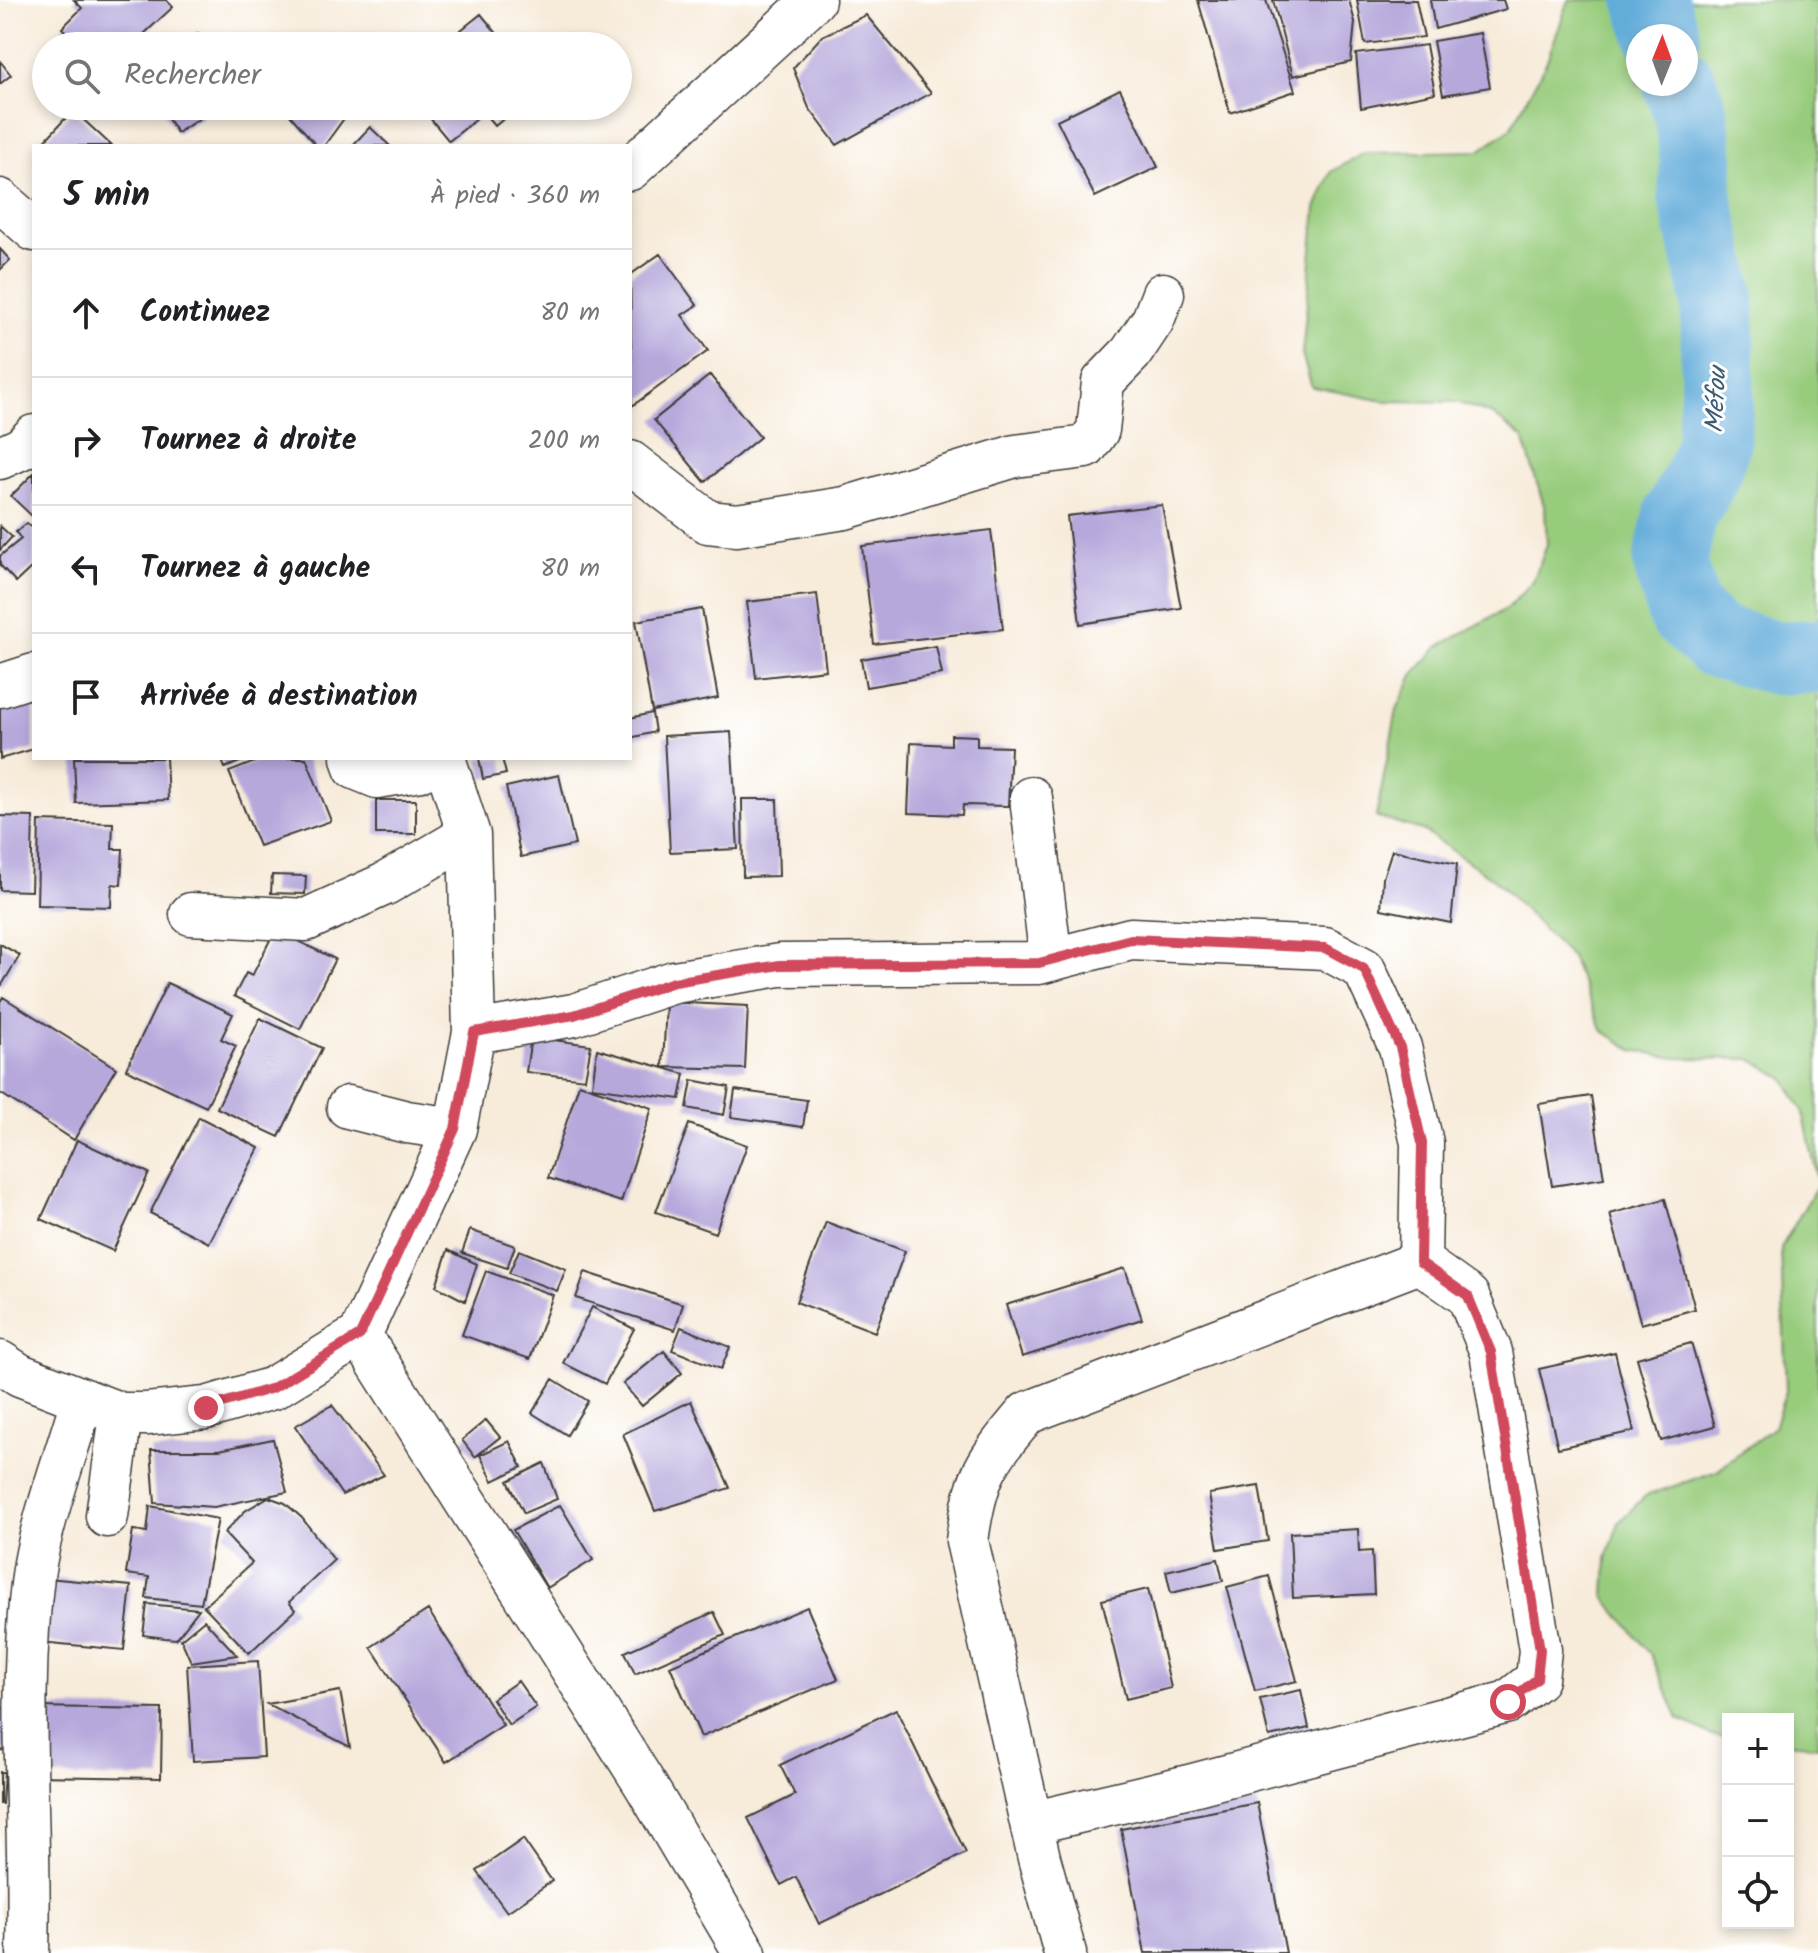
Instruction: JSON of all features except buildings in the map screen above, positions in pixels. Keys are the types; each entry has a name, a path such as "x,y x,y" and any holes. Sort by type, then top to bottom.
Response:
{"street":[{"path":"632,167 814,0"},
{"path":"0,200 32,228"},
{"path":"632,464 708,522 737,525 845,508 1015,456 1086,447 1098,430 1103,382 1138,342 1163,294"},
{"path":"0,458 22,448 32,438"},
{"path":"0,686 32,676"},
{"path":"353,760 355,768 377,777 421,770 423,760"},
{"path":"0,1362 20,1375 121,1414 206,1408 273,1388 360,1335 455,1129 474,1032 469,835 445,760"},
{"path":"1031,798 1051,960"},
{"path":"191,914 306,920 385,884 469,835"},
{"path":"474,1032 574,1015 674,982 780,965 1039,963 1131,939 1325,948 1364,969 1400,1047 1422,1143 1420,1262"},
{"path":"348,1107 407,1122 455,1129"},
{"path":"1065,1953 1031,1823 967,1541 973,1498 989,1458 1027,1413 1420,1262"},
{"path":"1031,1823 1189,1786 1508,1702 1537,1679 1540,1650 1491,1352 1468,1296 1420,1262"},
{"path":"360,1335 646,1786 745,1953"},
{"path":"28,1953 31,1857 25,1671 32,1587 82,1400"},
{"path":"107,1516 121,1414"}],"green space":[{"path":"1569,0 1818,0 1818,1181 1803,1111 1784,1078 1751,1059 1675,1058 1633,1050 1602,1030 1571,957 1495,880 1422,830 1376,817 1397,709 1413,675 1439,646 1508,608 1533,581 1547,545 1545,509 1523,438 1493,415 1456,402 1384,401 1312,387 1302,355 1316,208 1331,172 1364,153 1479,151 1511,128 1546,63"},
{"path":"1818,1184 1818,1746 1794,1744 1794,1713 1722,1713 1722,1737 1712,1736 1679,1719 1651,1655 1605,1597 1607,1558 1619,1522 1645,1496 1717,1471 1774,1427 1786,1391 1781,1248"}],"waterway":[{"name":"Méfou","path":"1651,0 1659,24"},
{"name":"Méfou","path":"1684,96 1691,114 1697,160 1695,196 1718,298 1717,393 1713,445 1702,475 1680,516 1670,562 1684,612 1716,641 1777,658 1818,656"}],"route":[{"path":"206,1408 273,1388 360,1335 409,1236 455,1129 474,1032 574,1015 674,982 780,965 1039,963 1131,939 1325,948 1364,969 1400,1047 1422,1143 1420,1262 1468,1296 1491,1352 1540,1650 1537,1679 1508,1702"}]}
